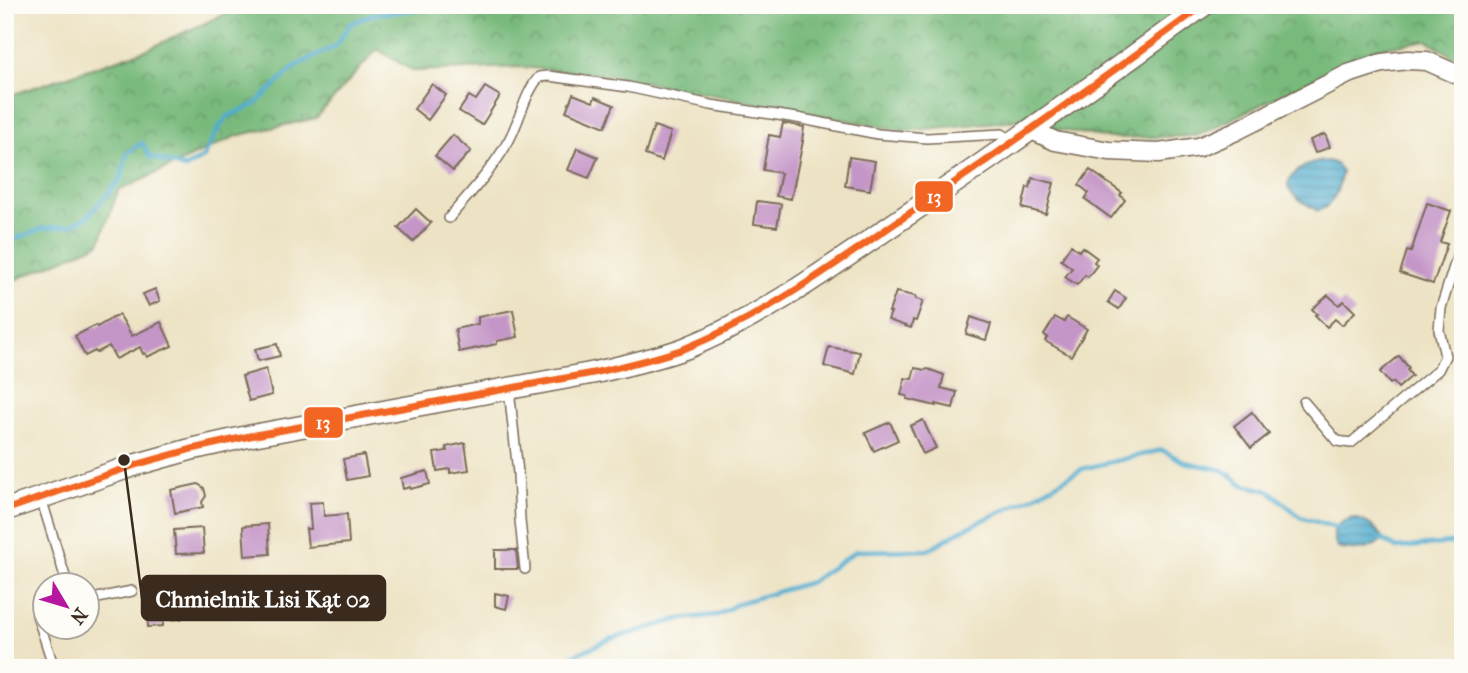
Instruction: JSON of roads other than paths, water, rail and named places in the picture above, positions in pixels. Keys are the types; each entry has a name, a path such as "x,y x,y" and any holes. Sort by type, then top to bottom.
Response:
{"street":[{"path":"5,510 135,465 239,439 637,363 715,335 783,299 1014,143 1205,5"},
{"path":"1032,130 1055,141 1109,150 1159,153 1199,147 1349,74 1382,63 1427,61 1463,78"}],"lane":[{"path":"449,218 485,175 509,140 532,86 539,77 549,75 628,87 711,105 878,134 928,138 1002,134 1014,143"},
{"path":"1304,402 1338,441 1351,443 1438,370 1445,356 1439,330 1441,308 1463,239"},
{"path":"509,389 525,569"},
{"path":"41,498 64,572"},
{"path":"102,597 132,591"},
{"path":"46,642 54,668"}],"water":[{"path":"1328,161 1336,164 1342,171 1341,177 1332,200 1318,211 1290,191 1289,182 1294,174 1303,168"},
{"path":"1353,518 1370,525 1378,531 1382,539 1362,550 1338,548 1334,537 1335,528 1341,522"}],"waterway":[{"path":"5,251 15,239 44,228 69,226 87,217 121,179 127,153 142,143 150,157 185,168 204,157 228,116 254,105 296,66 336,46 350,24 373,14 447,5"},
{"path":"545,668 611,639 680,619 717,615 739,603 811,582 856,551 928,550 1082,469 1162,450 1185,462 1223,470 1244,485 1270,491 1300,517 1340,529"},
{"path":"1379,538 1397,548 1451,543 1463,547"}],"place":[{"name":"Chmielnik Lisi Kąt 02","path":"124,460"}]}
